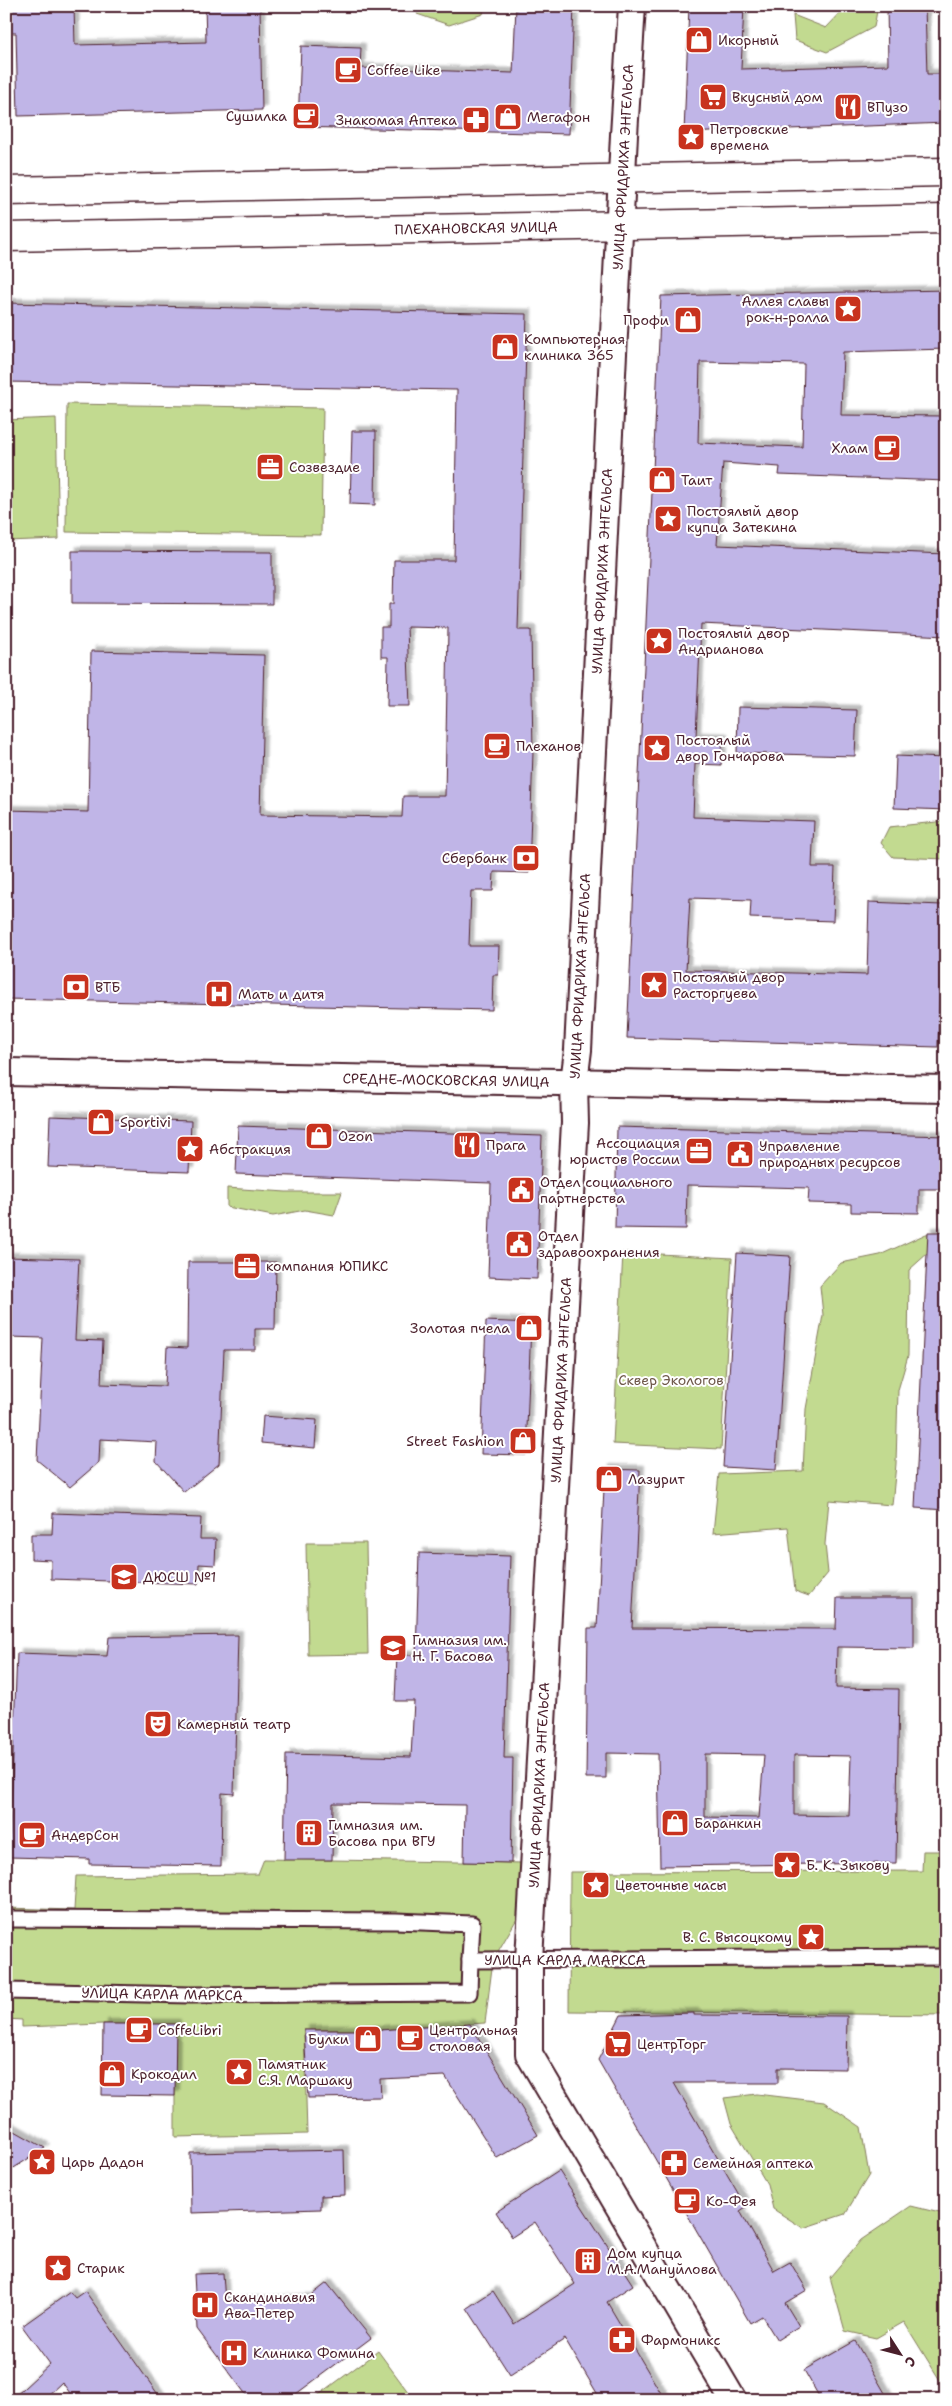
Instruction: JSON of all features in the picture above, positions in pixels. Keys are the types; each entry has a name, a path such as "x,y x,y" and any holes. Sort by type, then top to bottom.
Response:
{"main road":[{"path":"6,192 946,172"},
{"name":"ПЛЕХАНОВСКАЯ УЛИЦА","path":"6,238 946,219"}],"street":[{"name":"УЛИЦА ФРИДРИХА ЭНГЕЛЬСА","path":"632,6 590,787 578,1050 574,1082 575,1123 529,1960 529,2054 733,2400"},
{"name":"СРЕДНЕ-МОСКОВСКАЯ УЛИЦА","path":"6,1072 946,1090"},
{"path":"6,1919 396,1921 472,1924 470,1960"},
{"name":"УЛИЦА КАРЛА МАРКСА","path":"6,1991 190,1995 469,1993 470,1960 946,1957"}],"green space":[{"path":"421,6 485,6 483,14 449,25 417,14"},
{"path":"847,6 878,6 874,27 827,52 795,40 793,15 826,28"},
{"path":"67,404 323,408 321,535 66,532"},
{"path":"56,418 59,539 6,541 6,420"},
{"path":"946,821 946,859 893,857 881,843 889,827"},
{"path":"227,1188 286,1192 342,1192 334,1215 305,1210 273,1216 227,1207"},
{"path":"946,1231 946,1245 938,1244 909,1270 908,1356 898,1390 896,1464 892,1505 829,1500 825,1544 828,1573 809,1596 795,1591 788,1527 713,1533 719,1474 803,1471 806,1409 823,1315 820,1286 841,1263 880,1255 926,1234"},
{"name":"Сквер Экологов","path":"623,1252 732,1258 721,1449 613,1444"},
{"path":"306,1543 366,1543 368,1654 308,1655"},
{"path":"923,1851 946,1851 946,2015 569,2011 570,1872 922,1871"},
{"path":"264,1859 524,1863 522,1910 493,1960 485,2023 379,2030 304,2030 307,2134 175,2137 175,2024 22,2027 22,2020 6,2019 6,1908 74,1910 76,1876 258,1874"},
{"path":"757,2094 824,2102 861,2127 869,2175 845,2214 803,2228 773,2209 767,2184 731,2124 724,2098"},
{"path":"911,2206 944,2214 946,2218 946,2390 904,2322 876,2338 845,2331 830,2277 861,2240"},
{"path":"378,2351 414,2400 312,2400"}],"building":[{"path":"6,6 74,6 75,45 206,42 205,6 260,6 262,110 18,116 16,33 6,33"},
{"path":"516,6 574,6 569,134 298,127 301,46 361,48 360,68 513,73"},
{"path":"689,6 744,6 741,69 888,65 887,6 925,6 927,74 946,74 946,123 684,133"},
{"path":"946,290 946,349 843,352 841,415 946,416 946,481 779,475 780,467 723,463 717,545 946,554 946,636 701,624 696,737 723,738 721,765 695,764 693,817 814,821 812,867 835,867 833,921 750,918 751,900 690,898 686,970 867,975 869,902 942,905 938,1047 627,1038 661,296","holes":["700,362 804,364 802,447 698,443"]},
{"path":"6,303 527,314 518,630 531,630 533,752 529,873 494,872 493,891 471,891 469,946 499,946 498,975 493,975 492,1010 6,999 6,810 88,812 91,651 264,655 260,815 402,817 403,796 445,796 448,628 407,627 410,706 387,706 388,657 381,657 381,627 389,627 389,604 393,604 394,560 454,560 457,390 6,382"},
{"path":"352,431 376,431 375,505 350,504"},
{"path":"72,551 272,552 272,604 72,603"},
{"path":"738,707 857,710 855,756 737,753"},
{"path":"896,756 946,758 946,810 894,808"},
{"path":"50,1116 191,1121 189,1172 48,1167"},
{"path":"238,1126 542,1136 537,1279 488,1277 491,1183 236,1174"},
{"path":"617,1127 946,1136 946,1189 919,1189 919,1213 851,1212 851,1204 808,1203 809,1188 687,1185 686,1229 615,1228"},
{"path":"928,1232 946,1232 946,1510 915,1508"},
{"path":"737,1253 790,1256 776,1470 723,1467"},
{"path":"6,1257 79,1259 75,1340 103,1341 101,1384 165,1386 167,1347 187,1348 188,1262 276,1262 275,1329 255,1329 255,1350 224,1350 219,1464 184,1492 156,1461 157,1442 100,1439 99,1462 70,1487 37,1460 43,1338 8,1337"},
{"path":"486,1321 531,1323 526,1455 481,1454"},
{"path":"263,1416 317,1420 315,1448 261,1443"},
{"path":"605,1469 640,1470 632,1628 836,1629 837,1598 914,1598 914,1648 837,1647 836,1688 899,1689 896,1863 660,1866 658,1754 606,1753 606,1778 586,1778 588,1628 597,1628","holes":["705,1754 764,1755 759,1818 705,1817","794,1755 851,1756 849,1816 794,1815"]},
{"path":"53,1513 201,1518 200,1539 216,1539 215,1565 199,1564 198,1584 51,1579 51,1560 31,1559 31,1534 52,1534"},
{"path":"419,1553 510,1556 504,1758 513,1758 511,1863 464,1862 465,1805 333,1803 332,1860 284,1860 286,1754 411,1757 414,1701 395,1701 397,1655 416,1655"},
{"path":"238,1635 234,1794 222,1793 221,1866 89,1864 89,1859 9,1857 17,1653 107,1656 109,1637"},
{"path":"694,2013 694,2015 847,2016 846,2069 778,2068 778,2083 674,2083 746,2207 740,2211 774,2271 790,2262 807,2290 785,2303 799,2326 777,2340 762,2316 750,2323 598,2060 621,2015"},
{"path":"103,2024 176,2024 175,2096 102,2095"},
{"path":"470,2024 538,2135 497,2158 445,2076 380,2079 381,2097 308,2098 304,2030 379,2030"},
{"path":"6,2126 45,2148 6,2173"},
{"path":"344,2150 345,2195 321,2196 321,2209 191,2213 190,2153"},
{"name":"Дом купца М.А.Мануйлова","path":"559,2171 633,2285 607,2302 665,2400 601,2400 565,2339 510,2375 467,2308 493,2291 514,2324 575,2284 535,2222 512,2237 496,2212"},
{"path":"223,2273 225,2302 308,2298 327,2283 371,2338 288,2400 250,2400 197,2329 194,2274"},
{"path":"85,2291 162,2400 75,2400 62,2382 43,2400 11,2400 50,2364 22,2326 70,2292 75,2298"},
{"path":"855,2341 889,2400 821,2400 804,2370"}],"place":[{"name":"Икорный","path":"699,40"},
{"name":"Coffee Like","path":"348,70"},
{"name":"Вкусный дом","path":"713,97"},
{"name":"ВПузо","path":"848,107"},
{"name":"Сушилка","path":"306,116"},
{"name":"Мегафон","path":"508,117"},
{"name":"Знакомая Аптека","path":"476,120"},
{"name":"Петровские времена","path":"691,137"},
{"name":"Аллея славы рок-н-ролла","path":"848,309"},
{"name":"Профи","path":"688,320"},
{"name":"Компьютерная клиника 365","path":"505,347"},
{"name":"Хлам","path":"887,448"},
{"name":"Созвездие","path":"270,467"},
{"name":"Таит","path":"662,480"},
{"name":"Постоялый двор купца Затекина","path":"668,519"},
{"name":"Постоялый двор Андрианова","path":"659,641"},
{"name":"Плеханов","path":"497,746"},
{"name":"Постоялый двор Гончарова","path":"657,748"},
{"name":"Сбербанк","path":"526,858"},
{"name":"Постоялый двор Расторгуева","path":"654,985"},
{"name":"ВТБ","path":"76,987"},
{"name":"Мать и дитя","path":"219,994"},
{"name":"Sportivi","path":"101,1122"},
{"name":"Ozon","path":"319,1136"},
{"name":"Прага","path":"467,1145"},
{"name":"Абстракция","path":"190,1149"},
{"name":"Ассоциация юристов России","path":"699,1151"},
{"name":"Управление природных ресурсов","path":"740,1154"},
{"name":"Отдел социального партнерства","path":"521,1190"},
{"name":"Отдел здравоохранения","path":"519,1244"},
{"name":"компания ЮПИКС","path":"247,1266"},
{"name":"Золотая пчела","path":"529,1328"},
{"name":"Street Fashion","path":"523,1441"},
{"name":"Лазурит","path":"609,1479"},
{"name":"ДЮСШ №1","path":"124,1577"},
{"name":"Гимназия им. Н. Г. Басова","path":"393,1648"},
{"name":"Камерный театр","path":"158,1724"},
{"name":"Баранкин","path":"675,1823"},
{"name":"Гимназия им. Басова при ВГУ","path":"309,1833"},
{"name":"АндерСон","path":"32,1835"},
{"name":"Б. К. Зыкову","path":"787,1865"},
{"name":"Цветочные часы","path":"596,1885"},
{"name":"В. С. Высоцкому","path":"811,1937"},
{"name":"CoffeLibri","path":"139,2030"},
{"name":"Центральная столовая","path":"410,2038"},
{"name":"Булки","path":"368,2039"},
{"name":"ЦентрТорг","path":"618,2044"},
{"name":"Памятник С.Я. Маршаку","path":"239,2072"},
{"name":"Крокодил","path":"112,2074"},
{"name":"Царь Дадон","path":"42,2162"},
{"name":"Семейная аптека","path":"674,2163"},
{"name":"Ко-Фея","path":"687,2201"},
{"name":"Дом купца М.А.Мануйлова","path":"588,2261"},
{"name":"Старик","path":"58,2268"},
{"name":"Скандинавия Ава-Петер","path":"205,2305"},
{"name":"Фармоникс","path":"622,2340"},
{"name":"Клиника Фомина","path":"234,2353"}]}
